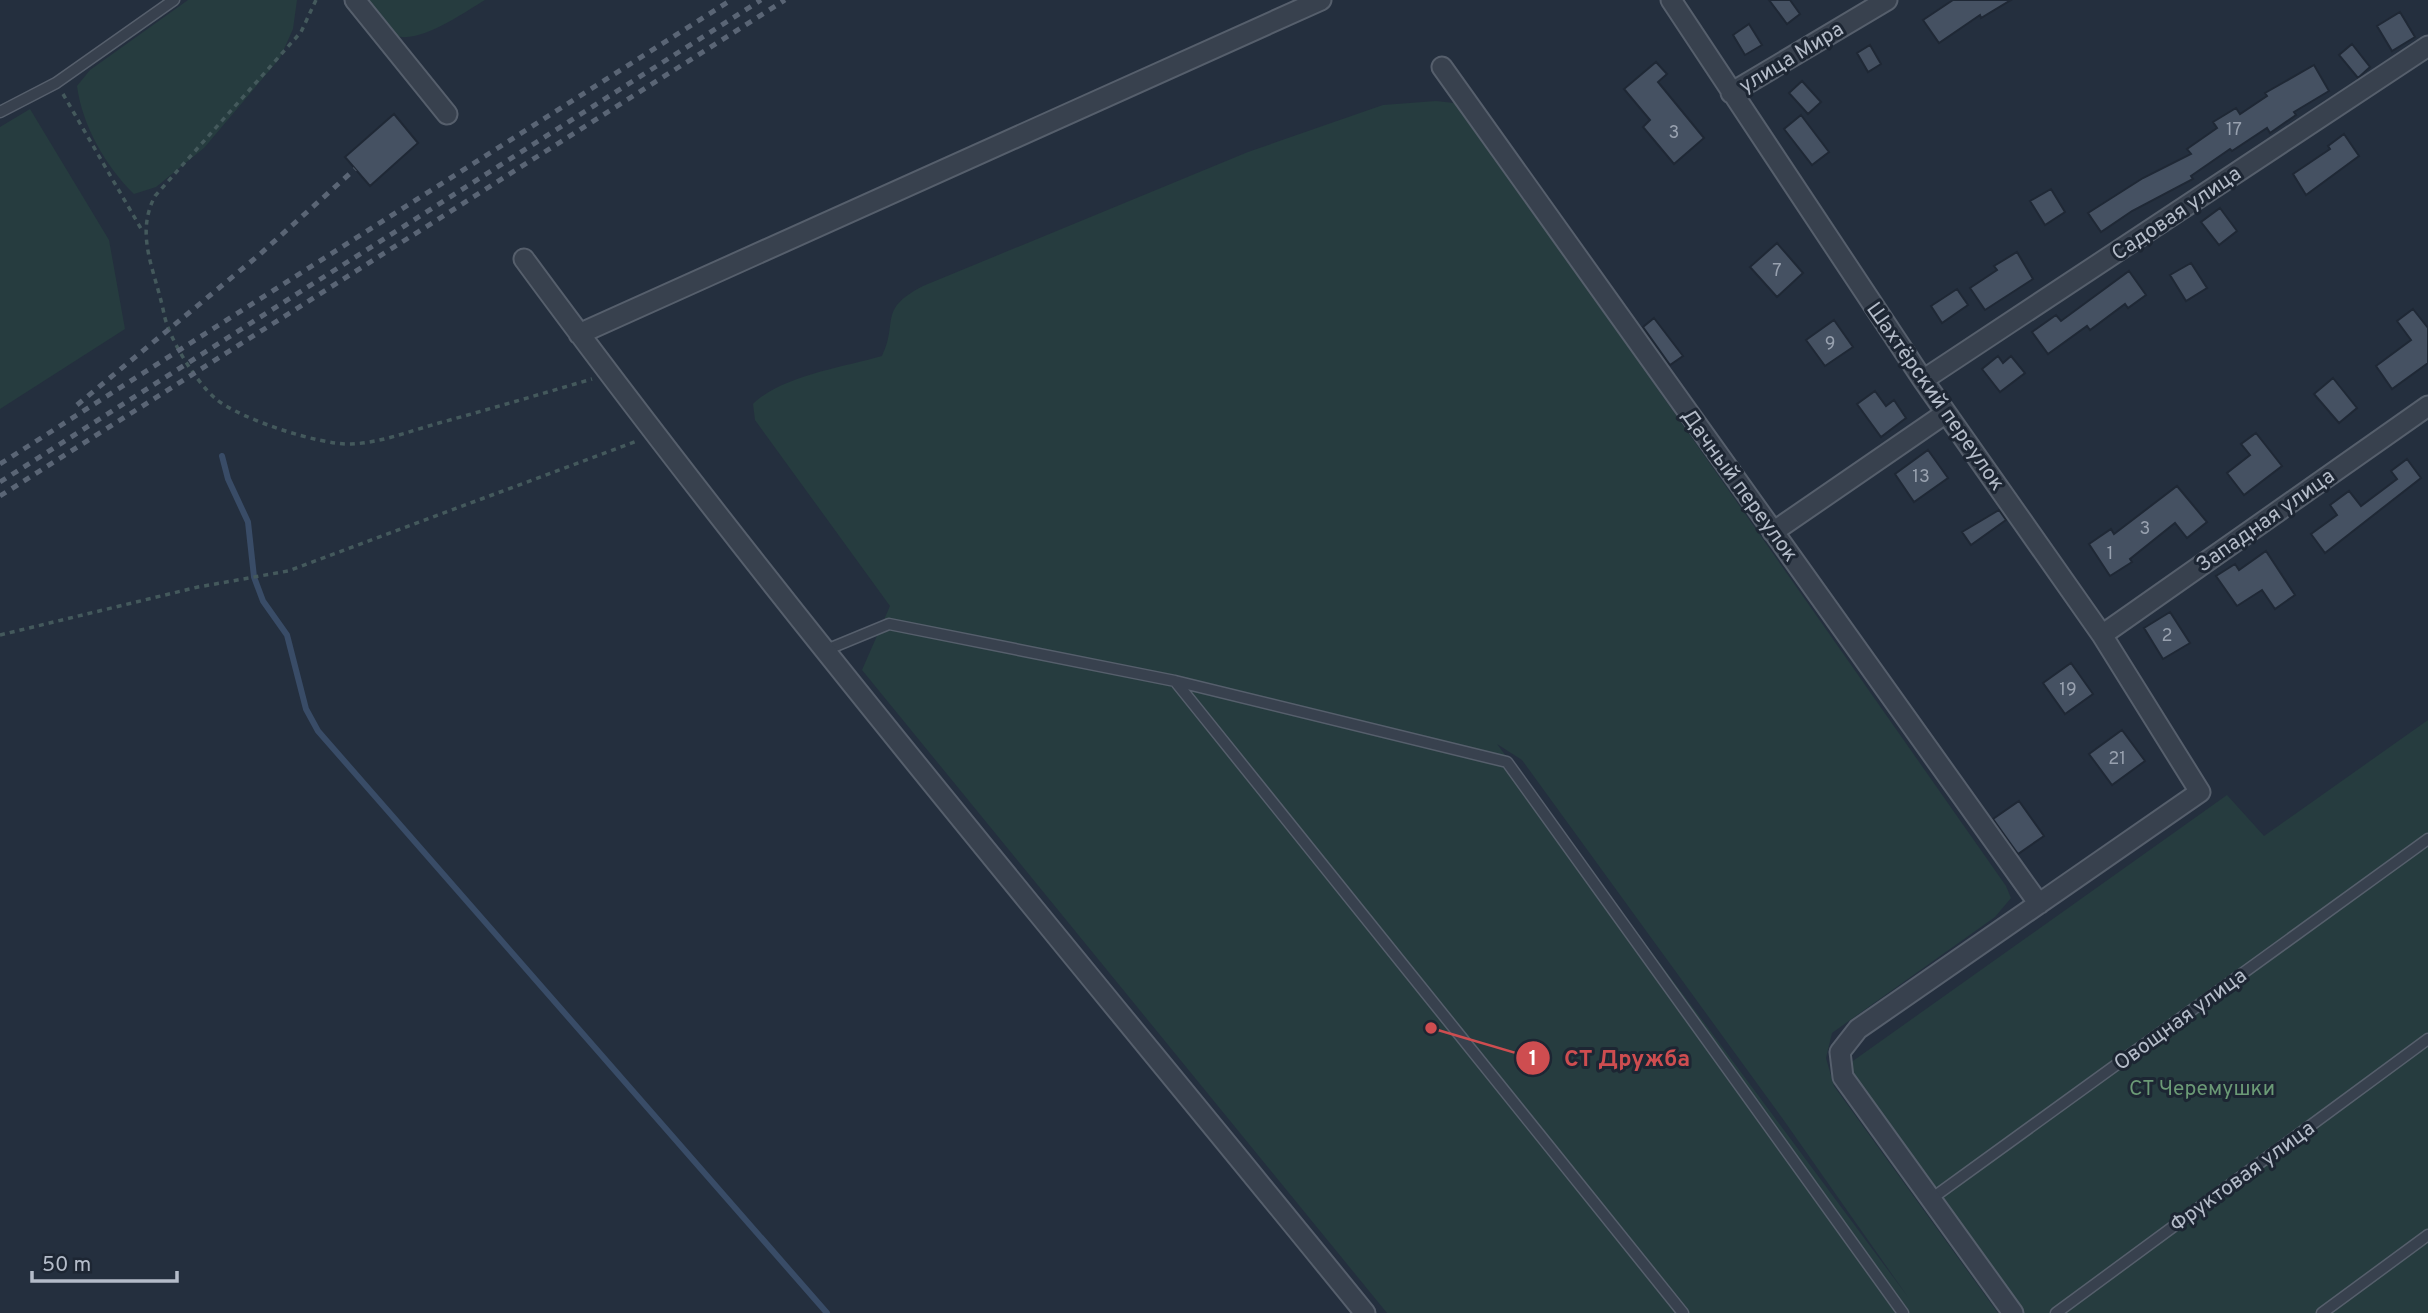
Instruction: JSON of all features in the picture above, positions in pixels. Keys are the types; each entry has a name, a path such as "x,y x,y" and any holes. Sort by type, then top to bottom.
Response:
{"street":[{"path":"355,0 447,114"},
{"path":"579,334 1321,0"},
{"name":"Шахтёрский переулок","path":"1671,0 1923,380 2102,635 2200,792 2039,904"},
{"name":"улица Мира","path":"1731,93 1887,0"},
{"name":"Садовая улица","path":"1923,380 2428,46"},
{"name":"Дачный переулок","path":"1441,67 2039,904"},
{"path":"524,259 607,374 826,650 1364,1313"},
{"name":"Западная улица","path":"2102,635 2428,406"},
{"path":"1773,532 1946,413"},
{"path":"2013,1313 1843,1077 1840,1052 1858,1029 2039,904"}],"lane":[{"path":"0,112 57,83 174,0"},
{"path":"826,650 888,624 1175,681 1507,762 1903,1313"},
{"path":"1175,681 1683,1313"},
{"name":"Овощная улица","path":"1931,1199 2428,839"},
{"name":"Фруктовая улица","path":"2056,1313 2428,1039"},
{"path":"2322,1313 2428,1235"}],"path":[{"path":"144,234 147,212 155,196 301,32 316,0"},
{"path":"57,83 144,234 168,330 205,388 235,410 296,434 351,444 387,438 607,374"},
{"path":"0,635 198,587 288,570 655,435"}],"green space":[{"path":"188,0 297,0 293,29 280,58 204,148 156,187 134,194 114,171 97,144 84,116 77,86 90,70"},
{"path":"367,0 485,0 437,28 410,37 399,37 389,32"},
{"path":"1436,101 1454,103 1462,110 2006,886 2011,898 1995,917 1832,1033 1826,1058 1834,1086 1998,1313 1387,1313 862,670 890,606 755,420 753,404 765,394 796,379 882,356 894,309 909,294 923,286 1248,152 1383,105","holes":["1497,744 1522,760 1785,1122 1908,1297"]},
{"path":"30,109 109,240 125,329 0,409 0,127"},
{"name":"СТ Черемушки","path":"2428,720 2428,1313 2019,1313 1843,1068 2227,795 2264,836"}],"building":[{"path":"1769,0 1790,0 1800,14 1787,24"},
{"path":"1953,0 2011,0 1981,18 1980,15 1939,43 1923,20"},
{"path":"2400,12 2415,37 2392,51 2377,26"},
{"path":"1749,24 1762,45 1745,55 1733,35"},
{"path":"2352,44 2370,67 2358,78 2339,55"},
{"path":"1870,45 1881,64 1868,72 1857,53"},
{"path":"1656,62 1667,74 1658,82 1704,138 1674,164 1643,127 1650,120 1624,89"},
{"path":"2314,65 2329,91 2294,112 2296,115 2270,133 2267,128 2232,151 2230,149 2191,176 2193,179 2132,211 2101,232 2088,213 2143,178 2191,154 2187,149 2217,128 2213,122 2236,108 2240,114 2267,96 2265,93"},
{"path":"1802,81 1821,102 1808,114 1789,93"},
{"path":"394,114 418,143 370,186 345,157"},
{"path":"1801,115 1829,152 1812,165 1784,129"},
{"path":"2344,134 2359,156 2306,195 2293,174 2330,149 2328,146"},
{"path":"2051,189 2065,212 2045,225 2030,201"},
{"path":"2220,208 2237,231 2219,245 2201,222"},
{"path":"1777,243 1803,273 1777,297 1750,267"},
{"path":"2017,252 2033,279 1985,310 1970,288 1997,270 1994,266"},
{"path":"2191,263 2207,288 2186,301 2170,275"},
{"path":"2129,271 2146,295 2128,308 2125,304 2090,330 2087,326 2048,354 2032,332 2056,315 2061,321"},
{"path":"1957,289 1968,305 1942,323 1931,306"},
{"path":"2413,309 2428,328 2428,363 2392,389 2376,366 2411,340 2397,321"},
{"path":"1654,318 1683,356 1670,365 1643,327"},
{"path":"1834,320 1853,347 1825,366 1806,340"},
{"path":"1998,356 2003,363 2011,356 2025,373 2000,392 1982,369"},
{"path":"2333,378 2357,408 2339,423 2314,394"},
{"path":"1875,391 1886,406 1894,400 1906,418 1881,437 1857,404"},
{"path":"2256,433 2282,466 2244,495 2227,473 2250,455 2241,444"},
{"path":"1928,450 1948,478 1914,502 1895,474"},
{"path":"2407,459 2421,478 2325,553 2311,534 2337,515 2330,505 2349,491 2361,506 2397,479 2391,471"},
{"path":"2177,486 2207,522 2187,538 2175,523 2130,559 2132,562 2110,576 2089,544 2111,529 2114,534"},
{"path":"1999,510 2006,520 1971,545 1962,532"},
{"path":"2266,551 2295,595 2275,609 2262,590 2237,606 2216,576 2235,564 2239,570"},
{"path":"2170,612 2190,643 2163,659 2144,628"},
{"path":"2071,663 2093,694 2065,714 2043,683"},
{"path":"2122,730 2145,761 2112,785 2089,754"},
{"path":"2019,801 2044,836 2018,854 1993,819"}],"waterway":[{"path":"222,456 228,479 248,522 254,577 263,601 287,635 306,709 318,731 827,1313"}],"railway":[{"path":"0,464 731,0"},
{"path":"0,482 761,0"},
{"path":"0,496 785,0"},
{"path":"77,405 259,255 355,169"}],"place":[{"name":"СТ Дружба","path":"1431,1028"}]}
